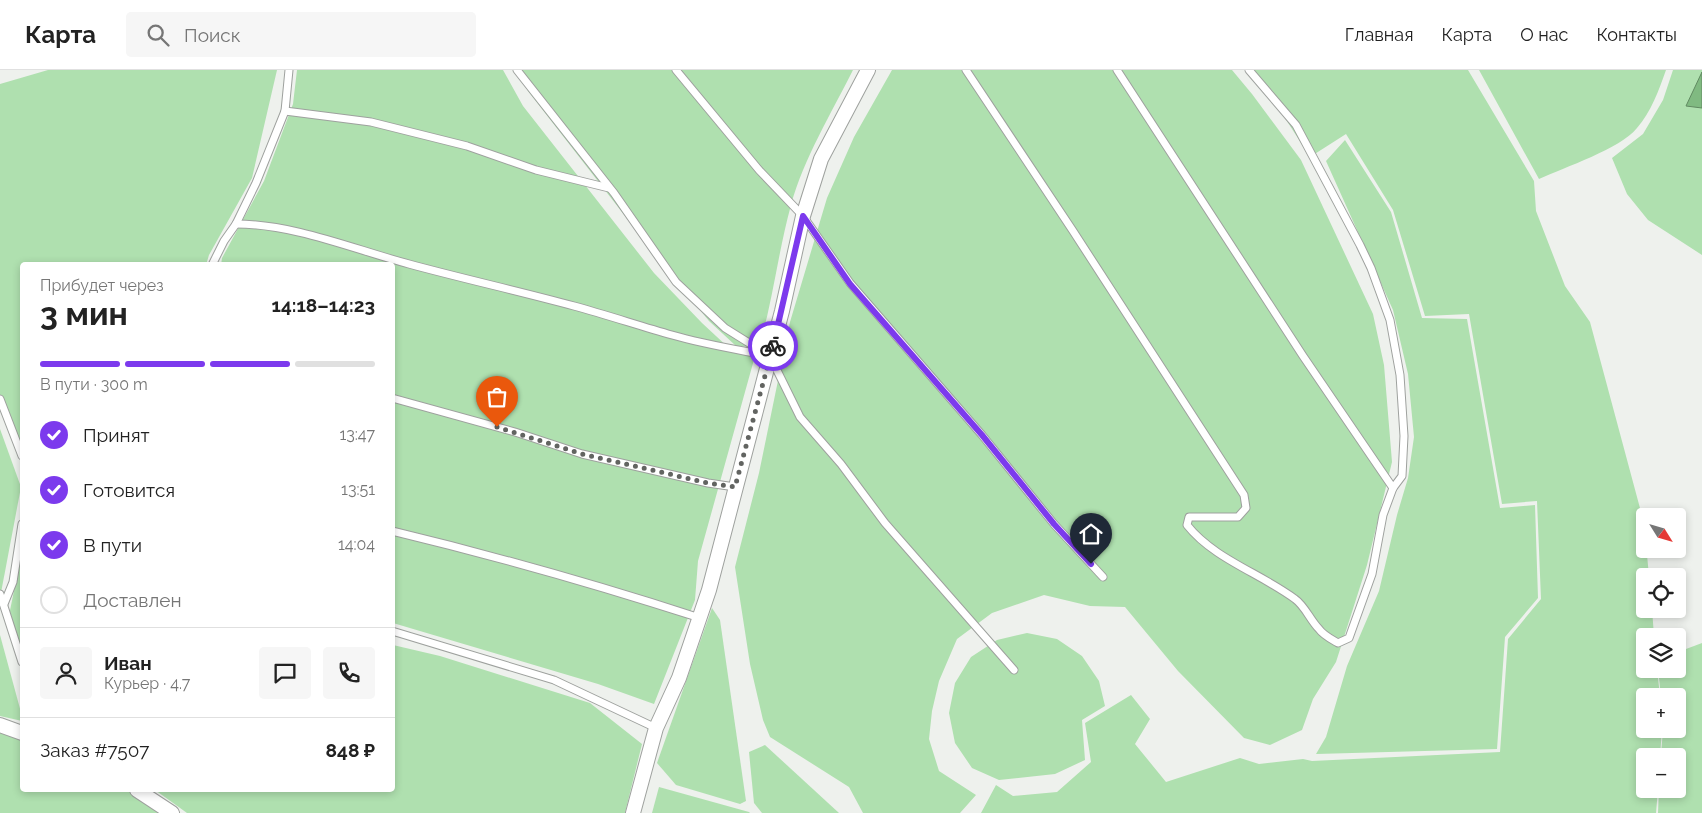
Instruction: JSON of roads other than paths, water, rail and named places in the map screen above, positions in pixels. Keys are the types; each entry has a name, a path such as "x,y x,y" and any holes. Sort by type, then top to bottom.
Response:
{"street":[{"path":"633,813 656,728 679,678 700,618 770,356 803,216 821,160 868,70"},
{"path":"0,725 20,731"},
{"path":"140,792 172,813"}],"lane":[{"path":"214,262 224,241 236,224 256,183 285,111 289,70"},
{"path":"517,70 610,188 676,282 725,328 770,356 800,417 841,464 890,530 1014,670"},
{"path":"676,70 759,170 803,216 850,284 982,435 1054,524 1103,577"},
{"path":"966,70 1244,495 1246,508 1238,517 1189,517 1187,524 1196,536 1217,552 1272,582 1298,601 1320,631 1338,643 1349,638 1356,620 1372,574 1383,515 1393,488 1402,476 1404,436 1400,375 1390,320 1371,268 1360,245 1296,125 1250,70"},
{"path":"1117,70 1303,356 1393,488"},
{"path":"285,111 371,122 468,146 536,170 610,188"},
{"path":"236,224 259,224 310,236 455,277 514,290 672,335 770,356"},
{"path":"0,399 20,451"},
{"path":"395,399 506,430 582,454 708,483 735,487"},
{"path":"395,532 591,583 700,618"},
{"path":"4,604 13,582 20,537"},
{"path":"0,594 20,657"},
{"path":"395,632 554,680 656,728"}]}
